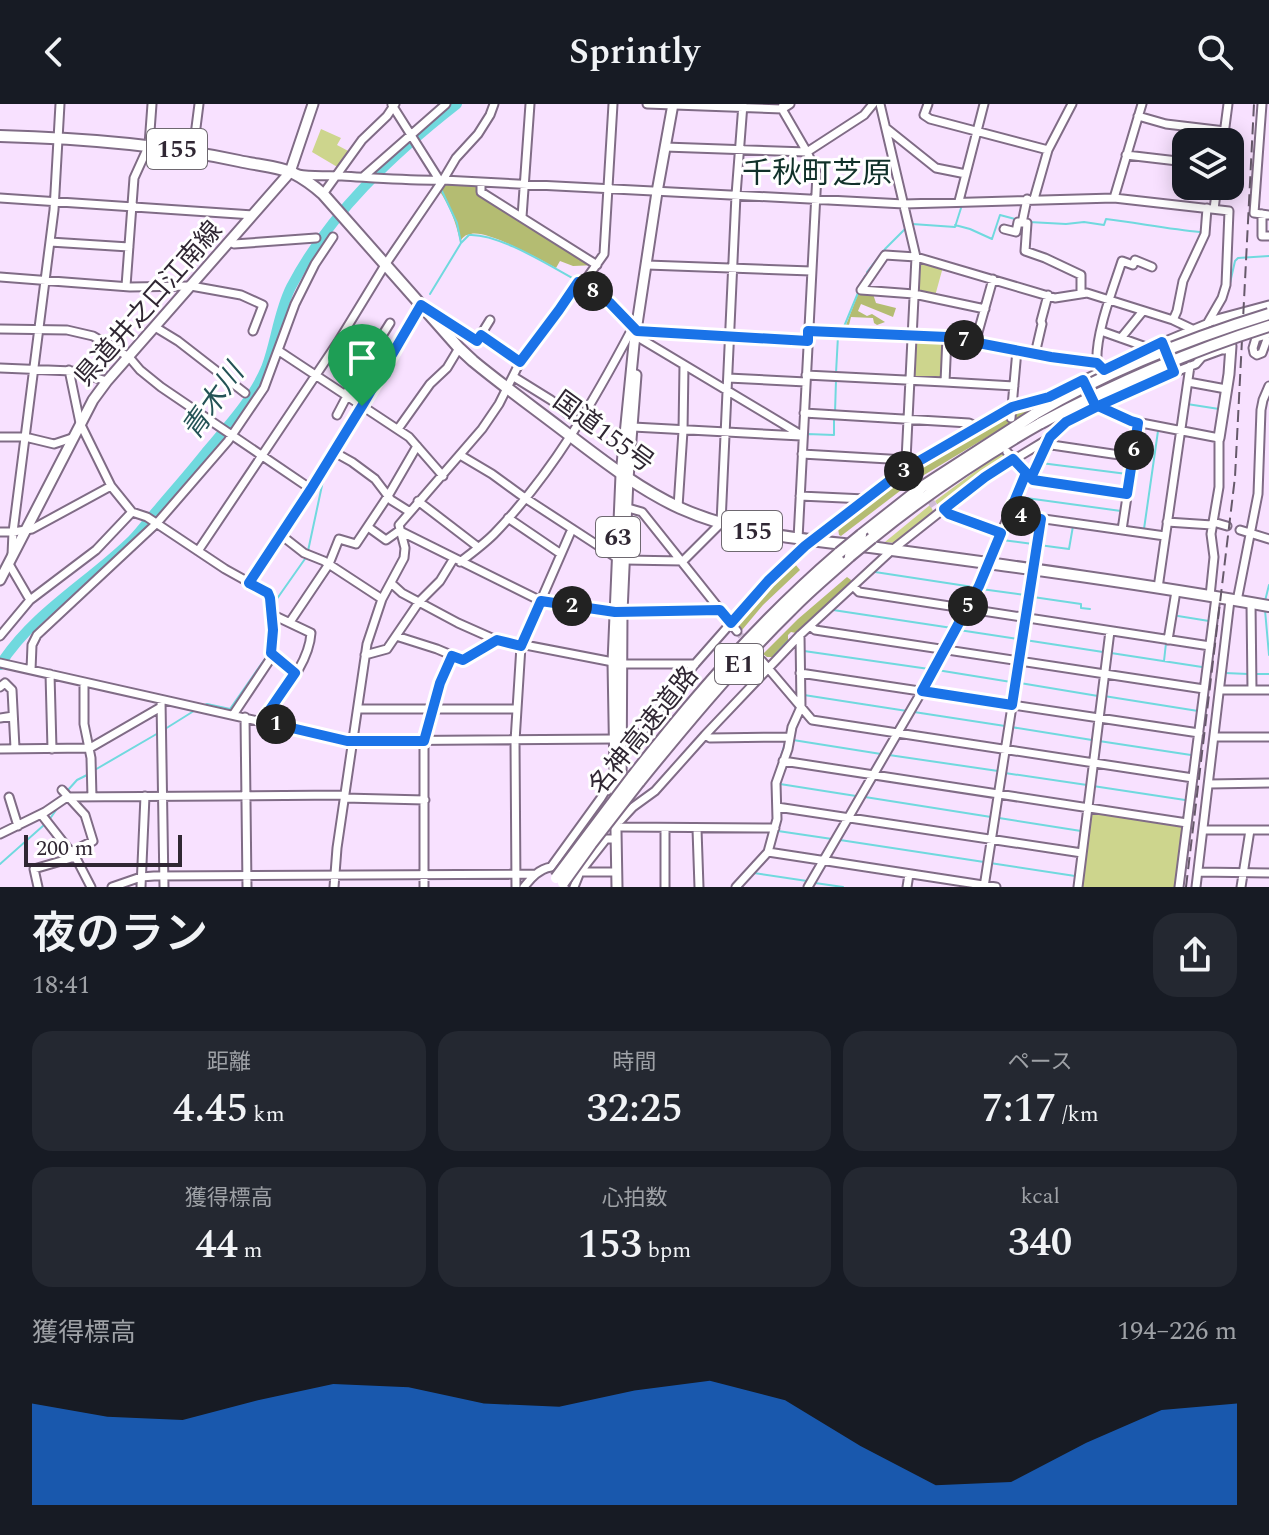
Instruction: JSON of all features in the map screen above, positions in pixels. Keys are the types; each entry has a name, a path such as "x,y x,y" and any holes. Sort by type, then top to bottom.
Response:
{"highway":[{"name":"国道155号","path":"0,136 149,145 193,151 290,172 305,180 323,194 473,361 625,477 678,507 721,523 798,539 1032,569 1269,606"},
{"name":"名神高速道路","path":"561,882 682,712 785,602 867,536 1089,385 1167,351 1269,314"},
{"name":"名神高速道路","path":"1038,419 1216,343 1269,326"}],"main road":[{"name":"県道井之口江南線","path":"0,580 80,423 107,381 290,172 313,104"},
{"name":"63","path":"617,887 614,739 627,410 636,331 673,105"},
{"path":"1219,438 1231,346 1224,349 1212,322 1269,306"},
{"name":"63","path":"621,559 628,508 625,477 633,427 639,345 636,331"},
{"name":"63","path":"617,663 624,887"}],"street":[{"path":"30,600 10,560 55,202 60,104"},
{"path":"126,286 134,178 149,145 152,104"},
{"path":"193,151 199,104"},
{"path":"364,177 446,104"},
{"path":"198,551 456,158 478,134 494,104"},
{"path":"522,217 530,104"},
{"path":"582,285 604,254 613,104"},
{"path":"647,104 790,104"},
{"path":"665,147 807,152 864,115 873,104"},
{"path":"880,104 916,257 906,464 913,476"},
{"path":"928,104 924,115 930,119 1048,150"},
{"path":"959,201 984,104"},
{"path":"1022,223 1048,150 1072,104"},
{"path":"1114,198 1142,104"},
{"path":"1225,128 1228,104"},
{"path":"1262,104 1254,213 1266,215 1262,236 1269,236"},
{"path":"393,105 442,180"},
{"path":"323,194 362,140 387,116 393,105"},
{"path":"460,455 621,559 683,561 721,523 742,106"},
{"path":"782,106 817,174 798,539"},
{"path":"1138,116 1166,124 1200,128"},
{"path":"886,128 936,168 966,174"},
{"path":"1258,136 1269,144"},
{"path":"1126,155 1172,160"},
{"path":"290,172 904,204 1114,198 1229,211 1226,285 1212,322 1162,342 1049,397 1012,407 906,464 814,539 768,581 695,664 621,760 561,882"},
{"path":"481,182 481,192 597,265"},
{"path":"0,198 254,215"},
{"path":"1173,320 1183,281 1205,234 1213,200"},
{"path":"1004,229 1016,232 1018,222 1027,223 1025,251 1081,275 1081,294"},
{"path":"31,670 32,645 37,635 157,523 232,435 264,388 295,304 333,237"},
{"path":"229,242 316,238"},
{"path":"50,242 129,247"},
{"path":"985,309 914,294 861,290 885,255 916,257 1055,298 1087,293 1192,329"},
{"path":"1097,363 1101,331 1122,261 1133,265 1135,260 1152,267"},
{"path":"647,265 811,271"},
{"path":"0,277 126,286 191,286 241,295 263,305 253,331"},
{"path":"975,343 993,279"},
{"path":"334,887 367,644 382,599 404,558 405,548 399,525 482,429 499,404 520,362 578,282 610,303 636,331 684,365 803,436"},
{"path":"1035,354 1048,295"},
{"path":"249,583 334,452 421,305 477,341 490,320"},
{"path":"1121,338 1143,311"},
{"path":"337,415 390,323"},
{"path":"155,327 245,393"},
{"path":"0,329 67,330 93,336 129,357 161,387 311,489"},
{"path":"636,331 808,341"},
{"path":"365,655 387,649 419,602 457,560 491,537 525,498 572,436 636,331"},
{"path":"808,331 947,337 1097,363 1104,370"},
{"path":"1101,331 1149,348"},
{"path":"481,335 520,362"},
{"path":"945,382 947,337"},
{"path":"1265,337 1265,354"},
{"path":"1162,342 1173,369"},
{"path":"398,429 430,384 447,368 459,348"},
{"path":"808,887 945,650 989,563 1028,475 1047,442 1066,422 1096,405 1173,369 1196,364 1202,357 1224,349"},
{"path":"1011,418 1017,350"},
{"path":"279,351 409,437 443,476"},
{"path":"678,507 684,365"},
{"path":"1158,588 1190,366"},
{"path":"0,368 69,370 107,381"},
{"path":"69,370 80,423 111,486 132,512 147,517 268,593 271,658 233,715"},
{"path":"514,377 551,400 579,423"},
{"path":"728,378 910,380 1014,386"},
{"path":"1083,380 1096,405 1131,421 1219,438 1219,487 1211,544 1214,557 1210,646 1179,887"},
{"path":"1188,382 1226,389"},
{"path":"1196,887 1234,600 1258,494 1265,434 1261,410 1269,386"},
{"path":"804,413 969,423 978,427"},
{"path":"1122,530 1138,423"},
{"path":"633,427 803,436"},
{"path":"0,437 25,437 54,444 72,438"},
{"path":"775,828 665,829 621,824 633,807 655,791 765,664 939,509 1010,456 1047,442 1133,457"},
{"path":"290,622 329,564 339,539 356,544 417,446"},
{"path":"334,452 375,479 391,500 410,512"},
{"path":"802,454 906,464"},
{"path":"1010,456 1033,480 1127,494"},
{"path":"0,532 32,529 111,486"},
{"path":"800,496 865,499"},
{"path":"418,501 478,547"},
{"path":"628,508 642,512 737,631"},
{"path":"939,509 1001,533"},
{"path":"0,636 30,600 96,550 132,512"},
{"path":"1009,514 1165,536"},
{"path":"508,518 561,554"},
{"path":"984,886 1041,519"},
{"path":"1167,522 1227,526"},
{"path":"368,527 386,540 400,531"},
{"path":"516,887 515,741 521,646 572,529"},
{"path":"1240,530 1269,539"},
{"path":"400,531 541,601 618,612 720,610"},
{"path":"281,535 304,553 329,564 382,599"},
{"path":"391,583 402,593 497,640 617,663 695,664"},
{"path":"854,587 859,592 1210,646"},
{"path":"1168,640 1176,591"},
{"path":"1251,603 1252,690"},
{"path":"262,721 308,654 311,633 271,614"},
{"path":"810,626 815,630 1204,689"},
{"path":"1078,887 1110,631"},
{"path":"736,887 768,852 775,828 776,783 801,707 800,635"},
{"path":"396,636 463,660 497,640"},
{"path":"271,653 295,673"},
{"path":"424,887 424,741 440,683 452,656"},
{"path":"0,663 161,703 245,717 354,741 614,739"},
{"path":"765,664 812,720 1193,778"},
{"path":"15,748 12,690 3,685 16,667"},
{"path":"800,673 1199,733"},
{"path":"50,674 52,749"},
{"path":"84,682 84,724 90,748 92,797"},
{"path":"1220,690 1269,690"},
{"path":"0,749 90,748 161,703"},
{"path":"161,703 164,887"},
{"path":"358,709 517,709"},
{"path":"0,718 13,716"},
{"path":"245,717 247,887"},
{"path":"705,735 710,738 790,737"},
{"path":"1214,737 1269,737"},
{"path":"783,761 1187,823"},
{"path":"1209,784 1269,783"},
{"path":"0,834 41,814 65,794 92,797 344,796 425,800"},
{"path":"38,887 34,869 73,855 93,841 85,815 65,794"},
{"path":"141,887 145,796"},
{"path":"9,797 18,826"},
{"path":"777,807 1082,853"},
{"path":"41,814 73,855 91,887"},
{"path":"665,829 665,887"},
{"path":"697,829 699,887"},
{"path":"1203,830 1269,830"},
{"path":"1241,887 1250,830"},
{"path":"561,882 580,872 606,839 616,839"},
{"path":"768,852 996,887"},
{"path":"524,887 535,874 546,868 561,882"},
{"path":"580,872 617,872"},
{"path":"1198,872 1269,873"},
{"path":"112,887 141,877 164,876 535,874"},
{"path":"907,887 909,874"}],"green space":[{"path":"321,129 341,138 337,145 352,153 339,168 312,152"},
{"path":"440,181 481,182 481,193 597,265 573,266 560,261 556,268 514,246 479,234 467,235 460,241 457,227 439,190"},
{"path":"919,261 943,267 935,296 918,291"},
{"path":"858,294 873,294 876,303 896,308 893,317 861,304 858,311 867,316 872,314 885,322 877,325 873,318 851,317 849,325 846,325"},
{"path":"915,340 944,340 942,379 913,377"},
{"path":"1024,405 1034,409 919,478 915,471 917,466 1000,417 1008,420 1014,410"},
{"path":"1004,450 1003,461 945,505 937,504 935,501"},
{"path":"903,475 913,481 839,535 841,523"},
{"path":"930,505 931,515 896,543 885,542"},
{"path":"795,564 800,570 742,630 739,617 760,594 768,592 768,586 789,565"},
{"path":"847,577 851,580 850,586 796,633 791,632 788,641 772,657 763,654 798,619"},
{"path":"1092,811 1185,826 1177,887 1081,887"}],"waterway":[{"name":"青木川","path":"0,665 45,613 136,536 231,422 261,379 287,297 306,260 364,187 409,143 457,104"},
{"path":"430,294 461,243 457,223 441,189"},
{"path":"912,224 955,227 961,208"},
{"path":"955,225 992,239 1000,215 1015,219"},
{"path":"1029,222 1104,225 1106,219 1200,232"},
{"path":"867,272 905,229"},
{"path":"461,243 469,235 494,239 576,280"},
{"path":"1228,292 1238,258 1269,256"},
{"path":"843,329 865,276"},
{"path":"591,286 598,291"},
{"path":"1196,332 1209,327"},
{"path":"836,373 838,336"},
{"path":"1059,354 1063,355"},
{"path":"1044,437 1058,422 1195,357"},
{"path":"835,413 836,380"},
{"path":"1187,404 1219,409"},
{"path":"807,450 807,434 834,435 834,419"},
{"path":"1144,529 1158,431"},
{"path":"1030,471 1040,447"},
{"path":"804,491 806,458"},
{"path":"1041,463 1127,474"},
{"path":"308,551 327,468"},
{"path":"1019,497 1121,511"},
{"path":"1039,545 1069,549 1073,526"},
{"path":"1002,540 1033,544"},
{"path":"274,603 307,556"},
{"path":"875,572 973,587"},
{"path":"1265,601 1269,585"},
{"path":"980,590 1025,595"},
{"path":"1033,597 1081,604 1081,608 1090,609"},
{"path":"833,610 952,628"},
{"path":"1265,610 1269,655"},
{"path":"1178,616 1209,621"},
{"path":"203,706 207,704 230,709 267,656 268,619"},
{"path":"797,633 804,627"},
{"path":"959,630 1018,639"},
{"path":"1025,640 1103,652"},
{"path":"774,656 788,641"},
{"path":"1164,661 1166,643"},
{"path":"804,651 929,669"},
{"path":"797,653 797,698"},
{"path":"1111,653 1202,667"},
{"path":"937,670 1011,682"},
{"path":"1225,673 1248,674"},
{"path":"1255,674 1269,674"},
{"path":"1020,683 1098,696"},
{"path":"804,695 907,711"},
{"path":"1104,696 1198,711"},
{"path":"787,733 796,709 794,704"},
{"path":"165,729 197,709"},
{"path":"914,712 1005,726"},
{"path":"904,729 912,715"},
{"path":"1011,727 1092,740"},
{"path":"93,771 160,732"},
{"path":"879,772 900,737"},
{"path":"777,769 786,740"},
{"path":"793,740 881,754"},
{"path":"1099,741 1191,755"},
{"path":"889,755 998,771"},
{"path":"1005,773 1087,785"},
{"path":"68,790 87,775"},
{"path":"854,815 875,780"},
{"path":"780,784 856,796"},
{"path":"1093,786 1185,800"},
{"path":"865,797 991,817"},
{"path":"49,820 59,806"},
{"path":"999,818 1081,831"},
{"path":"829,858 850,822"},
{"path":"0,864 44,825"},
{"path":"778,831 832,839"},
{"path":"840,840 984,862"},
{"path":"990,863 1075,876"},
{"path":"812,887 825,865"},
{"path":"754,873 807,881"},
{"path":"815,883 843,887"}],"tunnel":[{"path":"913,476 934,506"},
{"path":"737,631 762,661"}],"railway":[{"path":"1186,887 1235,477 1254,104"}],"district":[{"name":"千秋町芝原","path":"817,173"}],"route":[{"path":"362,406 249,583 268,593 273,630 271,653 295,673 262,721 347,741 424,741 440,683 452,656 463,660 497,640 521,646 541,601 615,612 720,610 731,623 768,581 805,546 907,468 1012,407 1049,397 1083,380 1096,407 1066,422 1048,439 1031,478 1026,473 1009,514 1041,519 1012,705 922,691 979,586 1001,533 949,514 944,509 1013,459 1026,473 1033,480 1127,494 1138,423 1098,406 1174,372 1162,342 1104,370 1097,363 947,337 808,331 808,341 637,331 610,303 578,282 520,362 481,335 477,341 421,305 362,406"}]}
